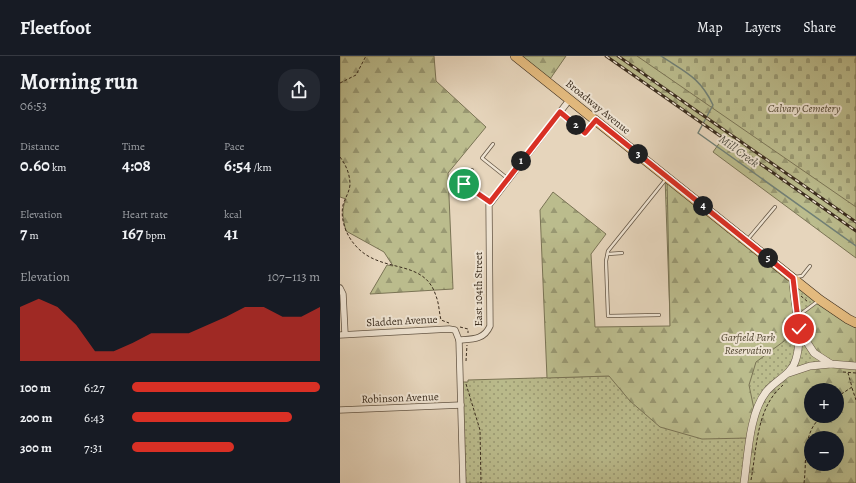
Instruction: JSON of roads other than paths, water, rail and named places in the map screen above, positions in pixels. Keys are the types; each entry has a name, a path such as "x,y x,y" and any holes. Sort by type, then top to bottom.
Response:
{"main road":[{"name":"Broadway Avenue","path":"515,56 820,300 856,323"}],"street":[{"name":"East 104th Street","path":"459,340 485,335 490,326 487,213 490,202 507,178 570,99"},
{"path":"789,373 796,361 799,347 799,329 796,318 793,278"},
{"path":"340,288 343,294 343,335"},
{"name":"Sladden Avenue","path":"343,335 450,329 455,330 459,340"},
{"path":"799,329 814,353 831,364"},
{"path":"459,340 463,483"},
{"path":"744,483 755,414 765,392 789,373 810,366 831,364 856,366"},
{"name":"Robinson Avenue","path":"340,410 461,405"}],"lane":[{"path":"560,112 585,133 596,120"},
{"path":"493,144 482,158 507,178"},
{"path":"472,170 464,182 464,186 490,202"},
{"path":"659,315 608,316 606,261 608,254 667,177"},
{"path":"747,241 775,207"},
{"path":"608,254 622,253"},
{"path":"793,278 802,276 810,266"},
{"path":"796,318 820,300"}],"waterway":[{"name":"Mill Creek","path":"661,56 685,71 697,81 713,105 698,133 856,246"}],"railway":[{"path":"606,56 856,231"},
{"path":"618,56 856,222"}],"park label":[{"name":"Calvary Cemetery","path":"804,108"},
{"name":"Garfield Park Reservation","path":"748,343"}]}
